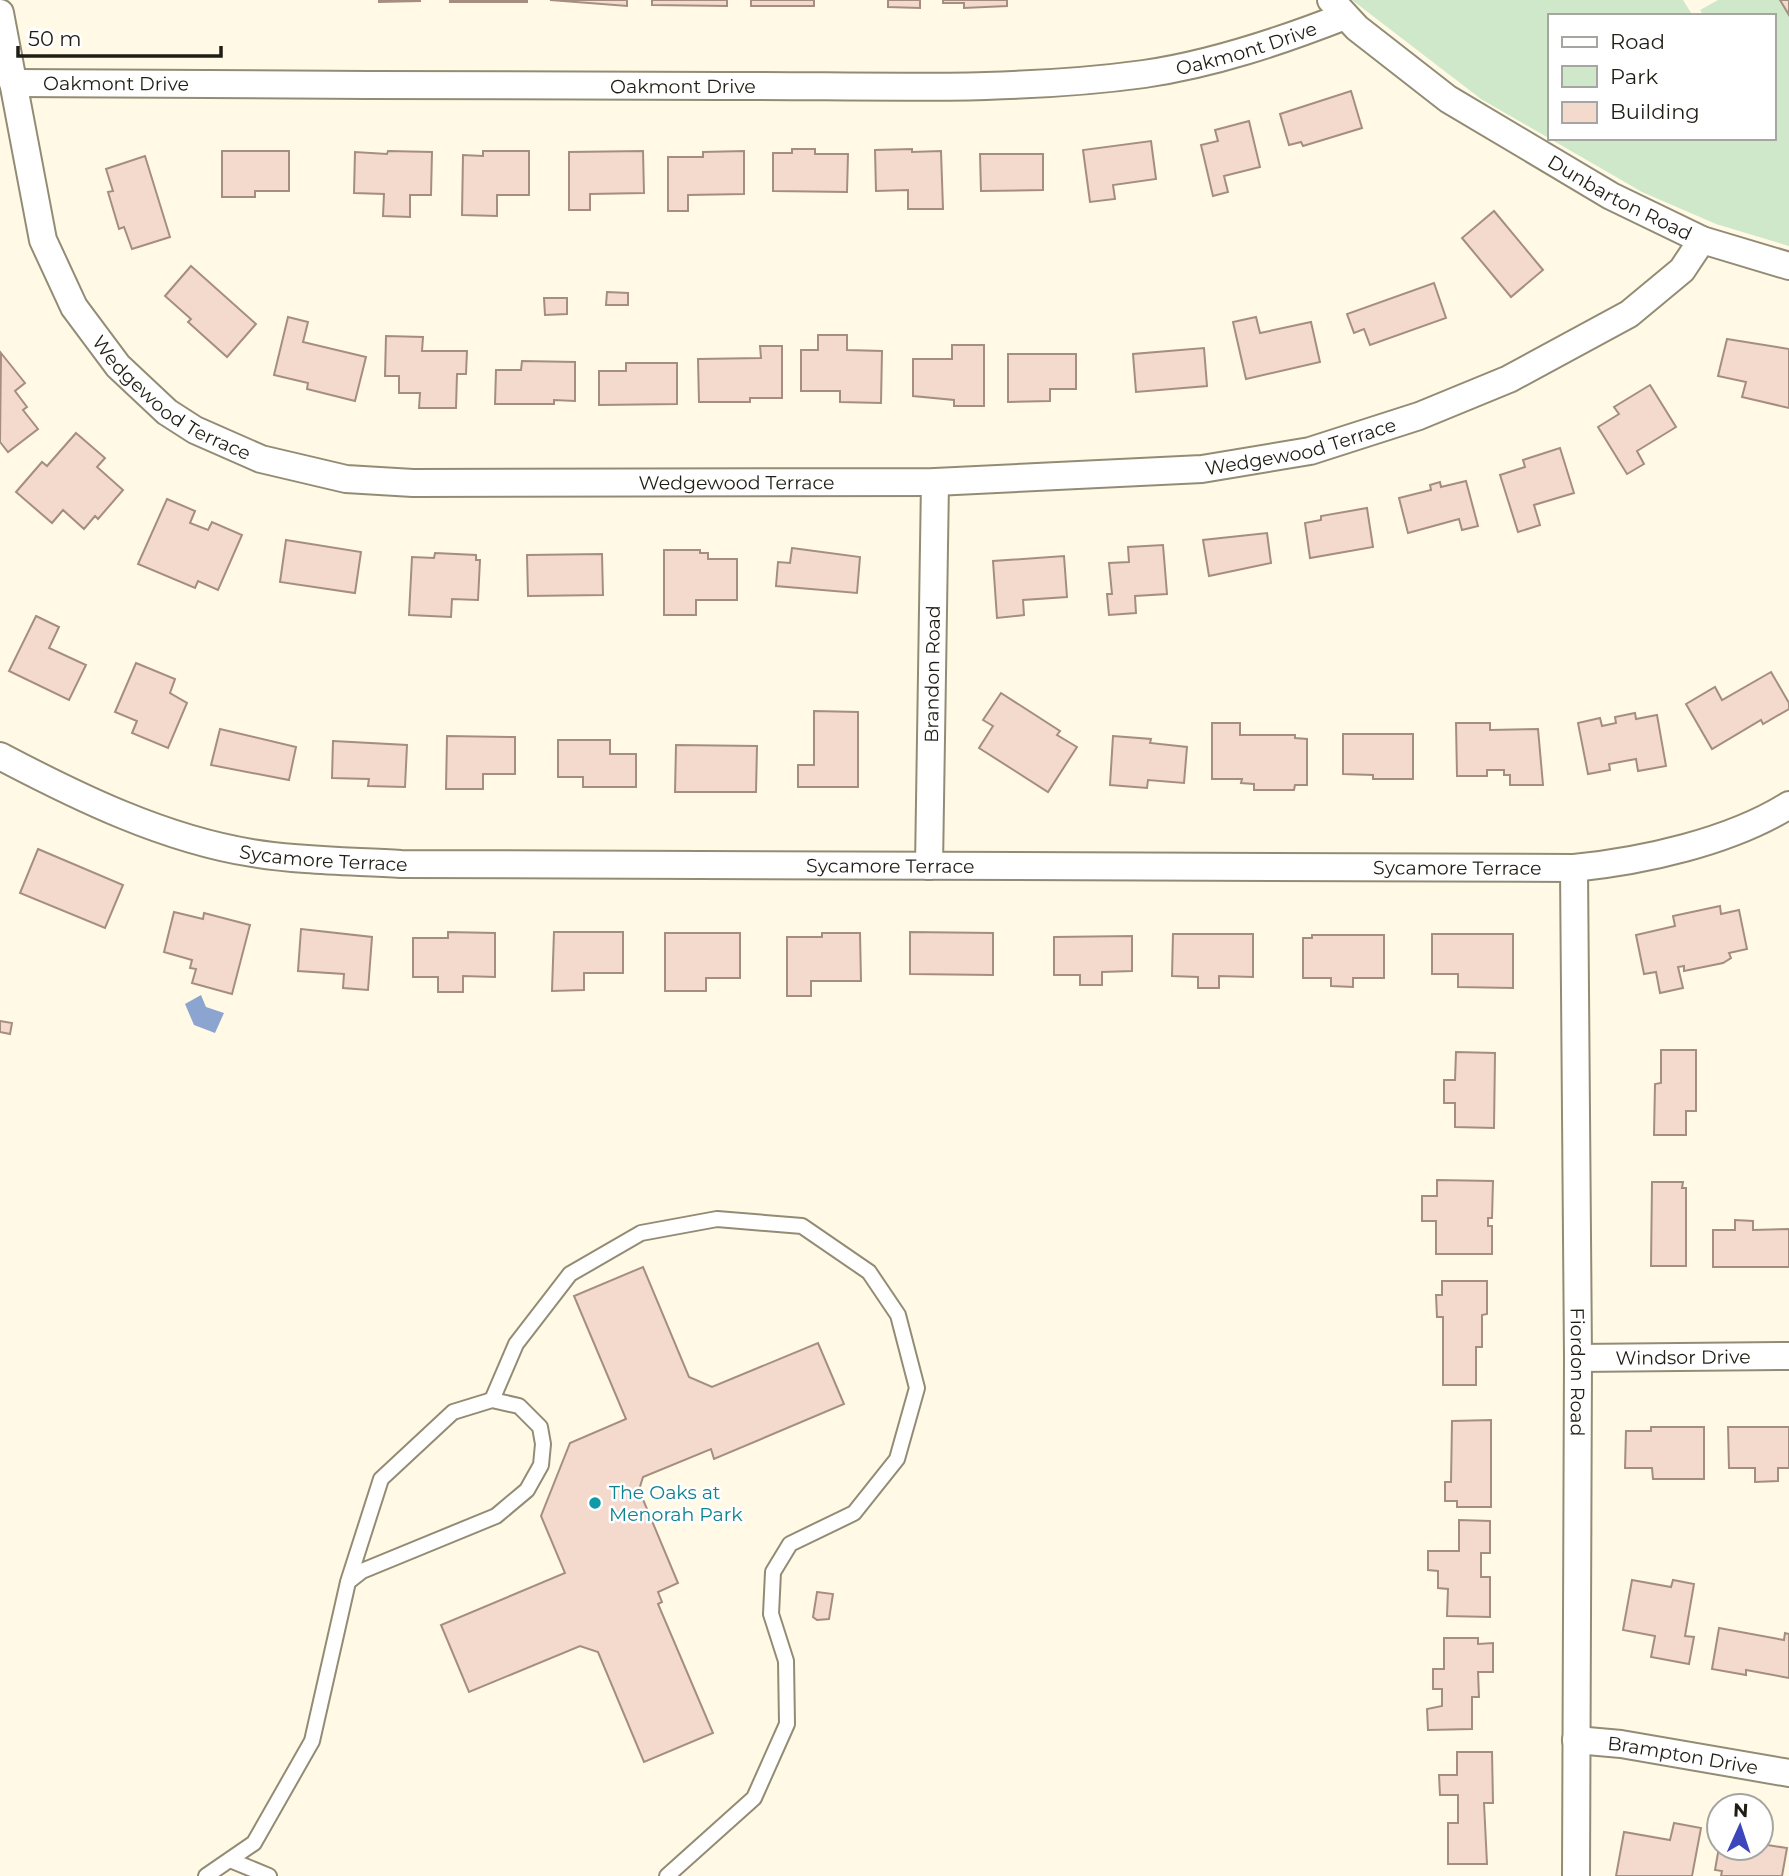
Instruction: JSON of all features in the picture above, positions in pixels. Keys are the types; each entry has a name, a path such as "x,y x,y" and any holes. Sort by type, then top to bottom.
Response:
{"street":[{"name":"Oakmont Drive","path":"13,83 261,82 515,87 1027,85 1147,73 1276,43 1338,8"},
{"name":"Dunbarton Road","path":"1338,8 1448,99 1611,196 1702,240 1789,266"},
{"name":"Wedgewood Terrace","path":"0,13 43,240 74,307 118,366 167,412 195,430 261,459 346,479 412,483 935,482 1202,469 1322,447 1419,416 1509,379 1629,314 1682,270 1702,240"},
{"name":"Brandon Road","path":"929,866 935,482"},
{"name":"Sycamore Terrace","path":"0,756 60,788 176,834 252,853 401,864 1574,868 1605,865 1703,843 1789,805"},
{"name":"Fiordon Road","path":"1574,868 1578,1358 1576,1876"},
{"name":"Windsor Drive","path":"1578,1358 1789,1356"},
{"name":"Brampton Drive","path":"1576,1740 1621,1744 1789,1773"}],"lane":[{"path":"492,1400 516,1344 570,1274 641,1233 717,1219 802,1226 869,1272 898,1315 917,1388 897,1459 854,1513 790,1544 773,1572 771,1614 786,1661 788,1724 754,1798 667,1876"},
{"path":"206,1876 254,1843 312,1741 348,1582 381,1479 453,1412 492,1400 519,1406 540,1427 543,1444 541,1465 527,1490 496,1516 362,1571 348,1582"},
{"path":"230,1860 269,1876"}],"green space":[{"path":"1352,0 1683,0 1692,14 1548,14 1548,138 1481,99"},
{"path":"1718,0 1780,0 1789,15 1789,246 1716,224 1642,192 1552,140 1775,140 1775,14 1703,14 1700,10"}],"water":[{"path":"201,995 206,1007 224,1013 215,1033 194,1025 185,1004"}],"building":[{"path":"420,0 420,1 379,2"},
{"path":"527,0 527,2 450,2"},
{"path":"550,0 627,0 627,6"},
{"path":"652,0 727,0 727,6 652,5"},
{"path":"751,0 814,0 814,6 751,6"},
{"path":"888,0 920,0 920,8 888,7"},
{"path":"943,0 1007,0 1007,6 964,8 964,3 943,3"},
{"path":"1780,0 1789,0 1789,15"},
{"path":"1351,91 1362,128 1303,146 1301,142 1289,145 1280,114"},
{"path":"1249,121 1260,167 1224,176 1228,192 1213,196 1201,145 1218,141 1215,130"},
{"path":"1151,141 1156,179 1113,185 1115,199 1090,202 1083,150"},
{"path":"792,149 815,149 815,154 848,154 847,192 773,191 773,153 792,153"},
{"path":"912,149 912,152 941,151 943,209 908,209 908,190 876,191 875,150"},
{"path":"222,151 289,151 289,191 255,191 255,197 222,197"},
{"path":"388,151 432,152 431,195 410,195 410,217 383,216 384,194 354,193 355,152 387,154"},
{"path":"483,151 529,151 529,195 497,195 497,216 462,215 463,155 483,156"},
{"path":"643,151 644,193 590,194 590,210 569,210 569,152"},
{"path":"744,151 744,194 688,195 688,211 668,211 668,157 703,157 703,152"},
{"path":"980,154 1043,154 1043,190 981,191"},
{"path":"145,156 170,237 132,249 124,227 119,229 108,192 113,191 106,169"},
{"path":"1494,211 1543,270 1511,297 1462,238"},
{"path":"191,266 256,324 227,357 188,322 191,319 165,296"},
{"path":"1434,283 1446,318 1370,345 1364,329 1354,333 1347,314"},
{"path":"607,292 628,293 628,305 606,305"},
{"path":"544,298 567,298 567,314 545,315"},
{"path":"288,317 308,322 303,342 366,357 355,401 307,389 308,383 274,375"},
{"path":"1256,317 1260,333 1311,322 1320,362 1246,379 1233,322"},
{"path":"818,335 847,335 847,350 882,351 881,403 840,402 840,391 801,391 801,350 818,350"},
{"path":"386,336 423,337 422,351 467,351 466,374 457,374 456,408 419,408 420,393 399,393 399,376 385,376"},
{"path":"1727,339 1789,349 1789,408 1742,397 1746,382 1718,376"},
{"path":"952,345 984,345 984,406 954,406 954,400 913,396 913,359 952,359"},
{"path":"760,346 782,346 782,398 750,398 750,402 699,402 698,359 761,358"},
{"path":"1204,348 1207,386 1136,392 1133,354"},
{"path":"1,353 25,383 15,391 27,407 23,410 38,429 8,452 0,442"},
{"path":"1008,354 1076,354 1076,389 1050,389 1050,401 1008,402"},
{"path":"522,361 575,362 575,401 554,400 554,404 495,404 496,370 521,370"},
{"path":"626,363 677,363 677,404 599,405 599,371 626,371"},
{"path":"1650,385 1676,427 1637,451 1644,464 1627,474 1598,427 1619,414 1614,407"},
{"path":"76,433 105,458 97,467 123,490 98,519 95,516 84,529 63,510 52,523 16,492 42,462 47,466"},
{"path":"1560,448 1574,493 1534,505 1540,525 1518,532 1500,475 1525,467 1523,460"},
{"path":"1466,481 1478,526 1462,530 1459,519 1408,533 1399,498 1431,490 1430,485 1440,482 1441,487"},
{"path":"167,499 195,511 190,523 208,530 212,522 242,535 218,590 198,581 195,588 138,564"},
{"path":"1367,508 1373,547 1310,558 1305,523 1321,520 1321,516"},
{"path":"1267,533 1271,563 1209,576 1203,540"},
{"path":"286,540 361,552 355,593 280,582"},
{"path":"1163,545 1167,594 1135,596 1136,613 1109,615 1107,594 1112,594 1109,563 1129,562 1128,547"},
{"path":"792,548 860,557 857,593 776,586 778,562 790,563"},
{"path":"664,550 700,550 700,553 708,553 708,559 737,559 737,600 696,600 696,615 664,615"},
{"path":"435,553 476,555 476,560 480,560 478,600 452,599 451,617 409,615 412,557 434,558"},
{"path":"602,554 603,595 528,596 527,555"},
{"path":"1064,556 1067,597 1023,600 1024,615 997,618 993,561"},
{"path":"36,616 59,627 49,648 86,665 69,700 9,671"},
{"path":"136,663 175,679 170,693 187,703 168,748 132,733 137,721 115,712"},
{"path":"1771,672 1789,703 1789,709 1763,724 1761,720 1712,749 1686,704 1715,687 1722,700"},
{"path":"1001,693 1060,731 1057,735 1077,747 1048,792 979,748 993,726 983,720"},
{"path":"814,711 858,712 858,787 798,787 798,765 814,765"},
{"path":"1635,713 1636,719 1657,715 1666,766 1638,771 1636,759 1609,764 1610,770 1588,774 1578,723 1600,718 1602,726 1616,723 1615,717"},
{"path":"1212,723 1240,723 1240,735 1295,735 1295,738 1307,739 1307,785 1295,785 1294,790 1254,790 1254,784 1241,783 1242,779 1212,779"},
{"path":"1456,723 1490,723 1490,730 1538,729 1543,785 1510,785 1510,775 1504,775 1504,770 1487,770 1487,776 1457,776"},
{"path":"220,729 296,747 289,780 211,765"},
{"path":"1343,734 1413,734 1413,779 1373,779 1373,775 1343,774"},
{"path":"447,736 515,737 515,774 483,774 483,789 446,789"},
{"path":"1113,736 1151,739 1150,743 1187,747 1184,783 1148,780 1147,788 1110,785"},
{"path":"558,740 610,740 610,754 636,754 636,787 583,787 583,777 558,777"},
{"path":"333,741 407,745 405,787 368,786 369,779 332,778"},
{"path":"676,745 757,746 756,792 675,792"},
{"path":"38,849 123,885 105,928 20,893"},
{"path":"1720,906 1721,914 1739,910 1747,949 1729,953 1731,958 1723,963 1684,971 1684,966 1678,967 1683,988 1660,993 1656,972 1644,974 1636,935 1675,926 1673,916"},
{"path":"174,912 203,919 204,913 250,925 232,994 192,983 196,969 190,968 192,960 164,952"},
{"path":"301,929 372,937 368,990 343,988 344,974 298,971"},
{"path":"448,932 495,933 495,977 463,976 463,992 438,992 438,977 413,977 413,938 448,938"},
{"path":"554,932 623,932 623,973 584,973 584,990 552,991"},
{"path":"910,932 993,933 993,975 910,974"},
{"path":"665,933 740,933 740,978 706,978 706,991 665,991"},
{"path":"822,933 860,933 861,981 811,981 811,996 787,996 787,937 822,937"},
{"path":"1173,934 1253,934 1253,977 1219,976 1219,988 1198,988 1198,977 1172,976"},
{"path":"1432,934 1513,934 1513,988 1458,987 1458,974 1432,974"},
{"path":"1312,935 1384,935 1384,978 1353,978 1353,987 1331,986 1331,978 1303,978 1303,938 1312,938"},
{"path":"1132,936 1132,971 1102,972 1102,985 1080,985 1080,975 1054,975 1054,937"},
{"path":"0,1021 12,1023 10,1034 0,1032"},
{"path":"1661,1050 1696,1050 1696,1111 1686,1111 1686,1135 1654,1135 1655,1084 1661,1083"},
{"path":"1456,1052 1495,1053 1494,1128 1455,1127 1455,1103 1444,1103 1444,1080 1455,1080"},
{"path":"1437,1180 1493,1181 1492,1218 1488,1218 1488,1226 1492,1226 1492,1254 1436,1254 1436,1221 1422,1221 1422,1196 1437,1196"},
{"path":"1652,1182 1683,1182 1682,1188 1686,1188 1686,1266 1651,1266"},
{"path":"1735,1220 1753,1221 1753,1230 1789,1229 1789,1267 1713,1267 1713,1230 1735,1230"},
{"name":"The Oaks at Menorah Park","path":"643,1267 689,1377 712,1387 818,1343 844,1404 714,1459 711,1449 643,1477 639,1490 678,1583 658,1592 662,1602 658,1604 713,1733 644,1762 598,1652 580,1646 469,1692 441,1625 565,1573 541,1516 570,1443 626,1419 574,1296"},
{"path":"1442,1281 1487,1281 1487,1314 1482,1315 1482,1347 1476,1347 1476,1385 1443,1385 1443,1317 1437,1317 1436,1295 1442,1295"},
{"path":"1491,1420 1491,1507 1457,1507 1457,1501 1445,1501 1445,1482 1451,1482 1452,1421"},
{"path":"1651,1427 1704,1427 1704,1479 1653,1479 1652,1468 1625,1468 1626,1431 1651,1431"},
{"path":"1728,1427 1789,1427 1789,1468 1778,1468 1778,1481 1755,1482 1755,1468 1729,1468"},
{"path":"1459,1520 1490,1521 1490,1553 1481,1553 1481,1577 1490,1577 1490,1617 1447,1616 1448,1589 1438,1588 1438,1571 1428,1570 1428,1551 1459,1551"},
{"path":"1632,1580 1671,1587 1673,1580 1694,1584 1685,1636 1694,1637 1689,1664 1651,1657 1655,1636 1623,1630"},
{"path":"817,1592 833,1594 829,1619 817,1620 813,1617"},
{"path":"1719,1628 1784,1640 1785,1633 1789,1634 1789,1678 1746,1670 1746,1675 1712,1669"},
{"path":"1444,1638 1478,1638 1478,1644 1493,1643 1493,1672 1478,1672 1479,1697 1472,1697 1472,1729 1428,1730 1427,1709 1442,1706 1442,1689 1433,1689 1433,1669 1444,1669"},
{"path":"1457,1752 1492,1752 1493,1803 1484,1803 1487,1864 1448,1864 1448,1823 1458,1823 1458,1795 1440,1795 1439,1775 1457,1775"},
{"path":"1674,1823 1701,1828 1692,1876 1616,1876 1624,1832 1670,1840"},
{"path":"1775,1846 1787,1848 1782,1876 1721,1876 1722,1871 1715,1870 1716,1862 1775,1862"}],"place":[{"name":"The Oaks at Menorah Park","path":"595,1503"}]}
